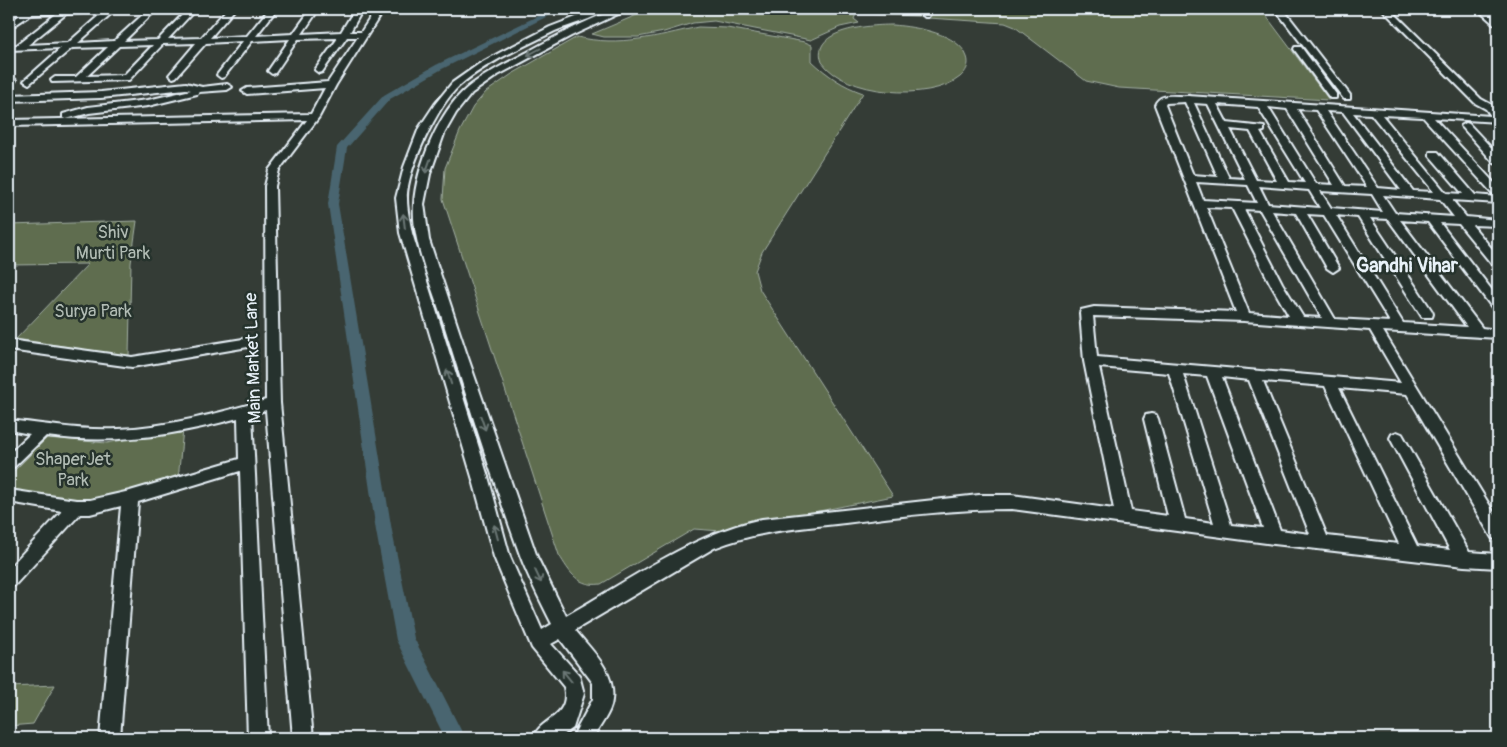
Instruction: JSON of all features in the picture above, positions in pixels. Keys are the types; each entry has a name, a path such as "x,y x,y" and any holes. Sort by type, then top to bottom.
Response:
{"highway":[{"path":"1483,9 1498,22"}],"street":[{"path":"29,81 111,9"},
{"path":"9,13 135,9"},
{"path":"79,79 153,9"},
{"path":"55,80 126,78 192,9"},
{"path":"173,75 232,9"},
{"path":"221,75 273,9"},
{"path":"272,72 316,9"},
{"path":"319,70 344,35 359,9"},
{"name":"Main Market Lane","path":"303,738 273,403 271,178 274,170 314,116 330,85 380,9"},
{"path":"603,9 553,29 482,66 456,85 438,106 424,128 409,167 401,198 406,233 481,480 502,557 538,642 572,682 575,694 553,731 583,738 603,701 602,681 562,626 530,558 423,240 418,204 425,174 439,134 452,112 469,91 495,73 568,34 625,9"},
{"path":"1269,9 1333,96"},
{"path":"1279,9 1347,97"},
{"path":"1386,9 1498,119"},
{"path":"1394,9 1487,102 1488,108"},
{"path":"20,47 66,10"},
{"path":"9,27 31,11"},
{"path":"553,29 568,34"},
{"path":"9,48 365,34"},
{"path":"248,91 330,85"},
{"path":"9,98 101,95 186,86 202,90"},
{"path":"51,121 88,110 148,103 202,90 227,87"},
{"path":"1244,317 1160,106 1162,100 1211,101 1498,119"},
{"path":"1188,100 1225,180"},
{"path":"1211,101 1264,207 1331,323"},
{"path":"1261,104 1399,327"},
{"path":"1290,106 1342,189"},
{"path":"1320,108 1374,191 1478,333"},
{"path":"1346,110 1410,194"},
{"path":"1374,111 1498,264"},
{"path":"1426,115 1437,124 1498,193"},
{"path":"9,123 314,116"},
{"path":"1437,124 1498,128"},
{"path":"1224,126 1277,130"},
{"path":"1466,126 1498,161"},
{"path":"1253,128 1285,185"},
{"path":"1434,154 1472,198"},
{"path":"1190,178 1498,200"},
{"path":"1200,203 1462,220 1496,225"},
{"path":"1236,205 1276,283 1299,321"},
{"path":"1299,209 1333,268"},
{"path":"1361,213 1427,314"},
{"path":"1432,219 1498,307"},
{"path":"1124,518 1091,361 1085,316 1090,312 1244,317 1498,334"},
{"path":"1374,326 1498,533"},
{"path":"9,344 132,362 243,344"},
{"path":"1091,361 1174,370 1411,389"},
{"path":"1174,370 1225,531"},
{"path":"1213,373 1274,537"},
{"path":"1254,376 1321,542"},
{"path":"1330,383 1411,552"},
{"path":"9,425 42,431 94,435 134,434 188,425 273,403"},
{"path":"245,411 258,738"},
{"path":"1152,419 1178,524"},
{"path":"12,463 42,431"},
{"path":"1396,438 1464,559"},
{"path":"9,496 76,507 100,508 246,463"},
{"path":"110,738 130,498"},
{"path":"538,642 562,626 708,543 735,532 762,526 979,502 1041,504 1124,518 1225,531 1464,559 1498,561"},
{"path":"9,580 76,507"}],"green space":[{"path":"651,9 924,9 919,16 856,14 854,19 859,23 840,27 811,40 714,21 693,23 664,32 638,37 604,37 592,34"},
{"path":"934,9 1261,9 1329,100 1119,88 1086,81 1015,27 1005,23 928,18"},
{"path":"893,25 913,27 935,33 955,42 967,57 968,66 966,71 946,85 929,90 909,92 888,91 867,88 849,82 833,73 822,62 820,51 825,42 833,35 858,28"},
{"path":"698,27 727,28 805,42 812,45 812,61 842,84 863,93 762,252 755,271 760,290 893,496 721,531 694,529 601,584 586,583 571,573 559,555 443,199 445,168 460,131 473,107 486,92 512,74 577,37 593,40 623,41 653,37"},
{"path":"137,221 131,263 129,356 16,339 88,264 9,265 9,225"},
{"name":"ShaperJet Park","path":"183,429 178,480 100,501 54,497 9,488 9,476 47,438 107,443"},
{"path":"55,685 33,724 9,726 9,687"}],"waterway":[{"path":"455,738 405,640 384,531 333,204 342,147 387,97 439,67 558,9"}],"district":[{"name":"Gandhi Vihar","path":"1407,265"}],"park label":[{"name":"Shiv Murti Park","path":"113,242"},
{"name":"Surya Park","path":"93,311"}]}
